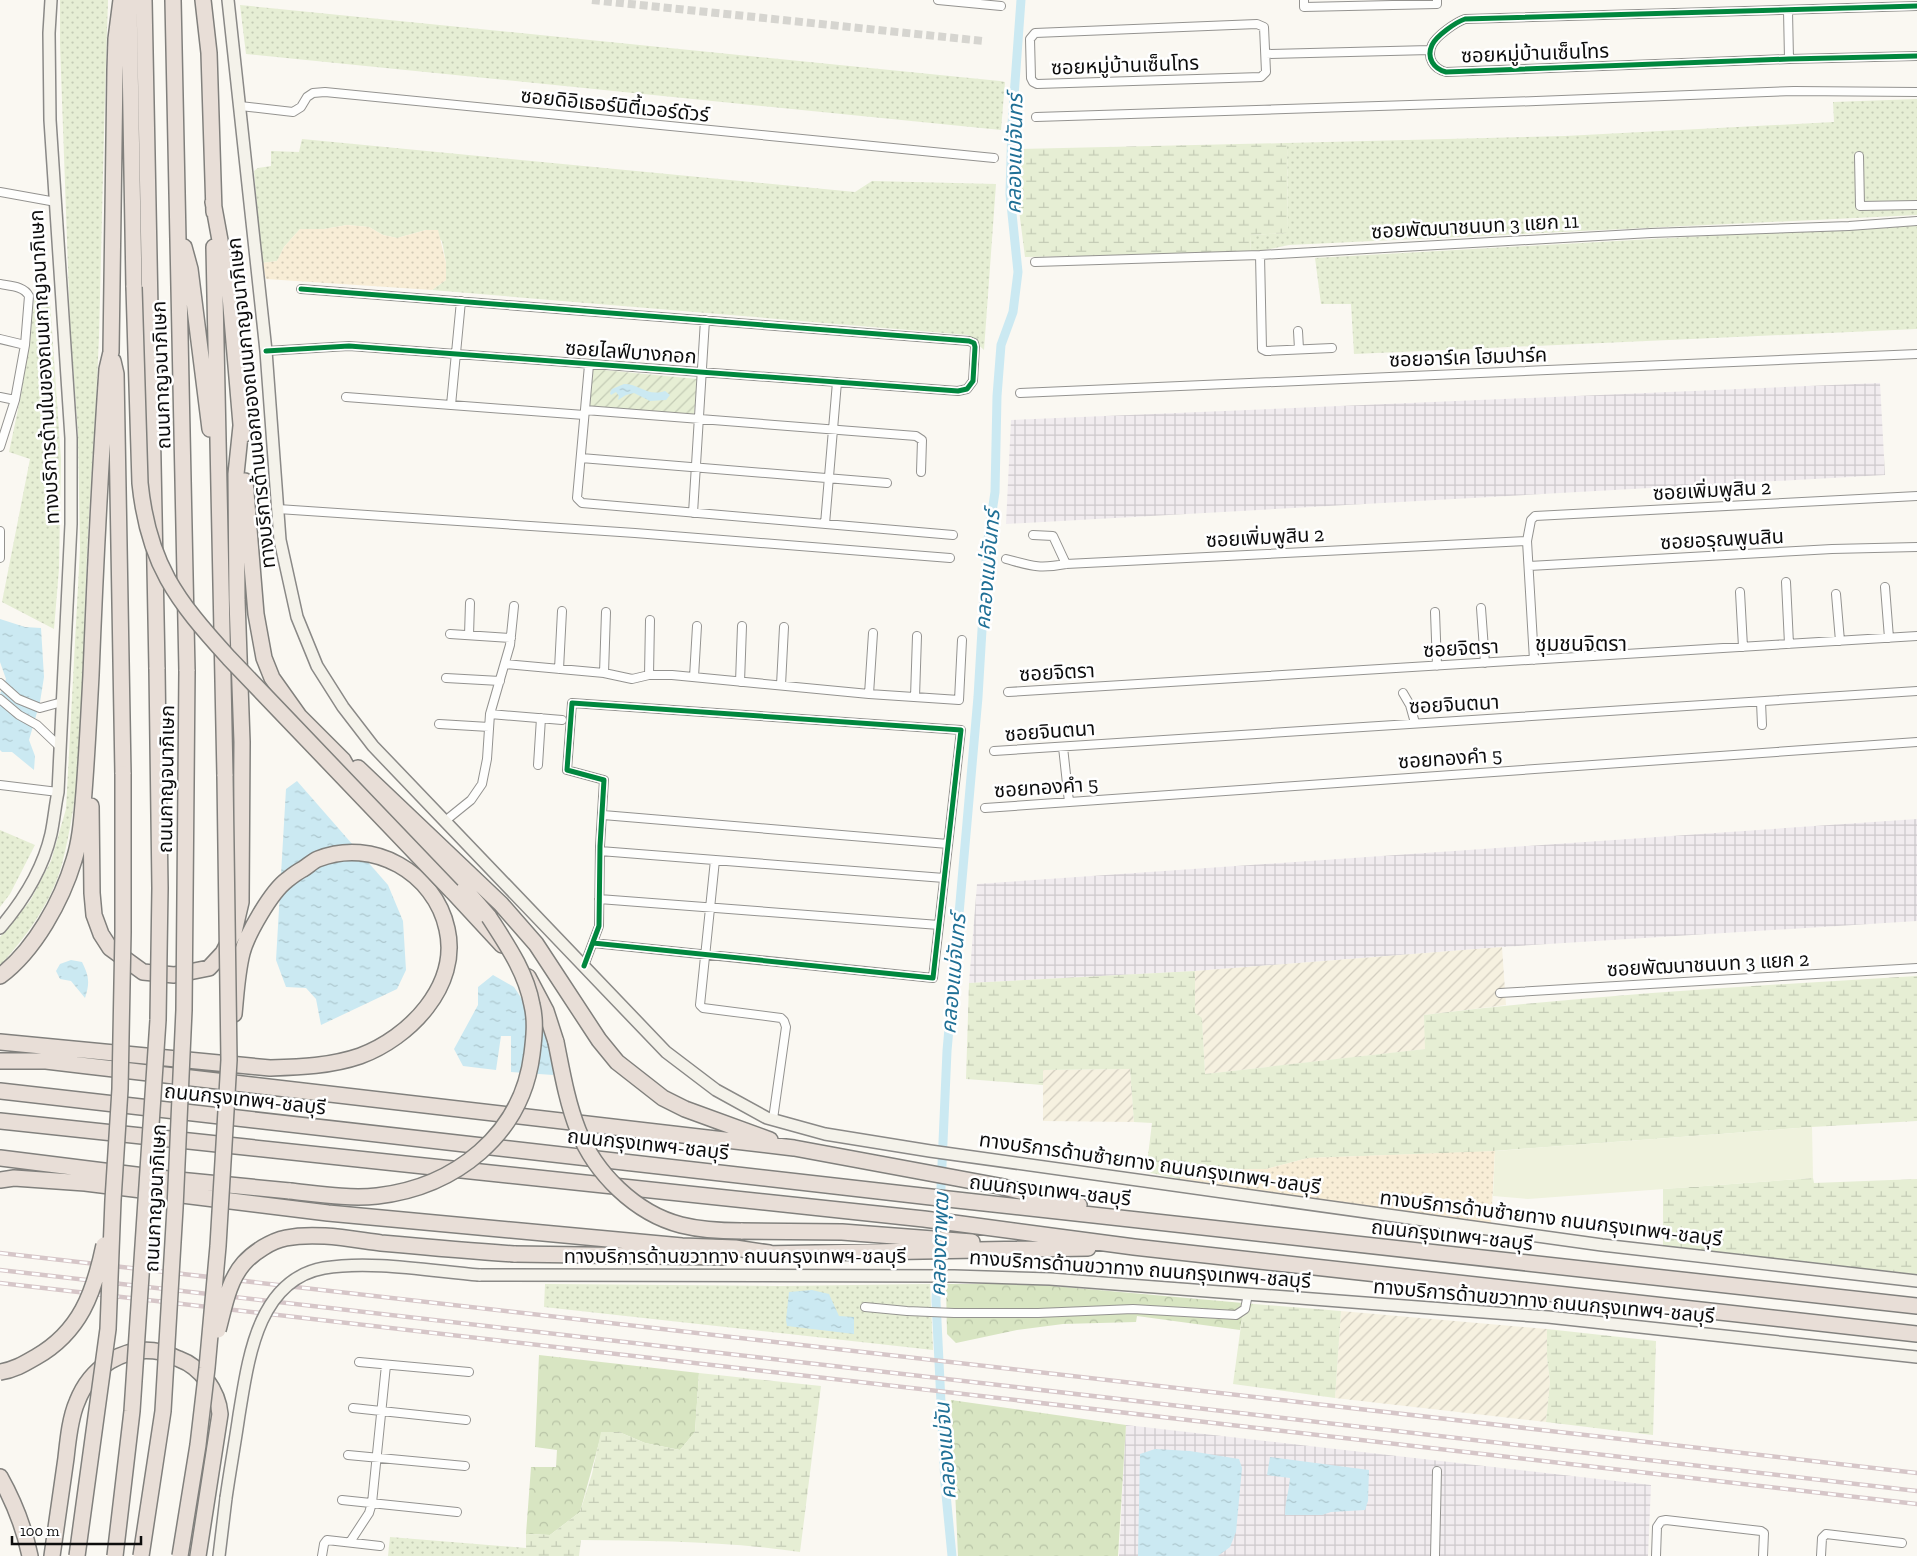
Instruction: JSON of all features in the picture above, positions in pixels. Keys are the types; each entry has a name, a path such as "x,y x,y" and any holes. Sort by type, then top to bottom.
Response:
{"highway":[{"path":"0,976 34,941 50,916 64,888 75,858 80,828 88,739 99,484 107,369 111,352 115,70 116,39 121,0"},
{"path":"129,0 134,287 140,483 143,512 157,558 175,592 203,630 420,857 515,960 535,990 551,1026 570,1108 578,1131 588,1150 612,1181 638,1205 664,1219 694,1228 742,1231 842,1232 921,1244 1023,1250 1134,1247"},
{"name":"ถนนกาญจนาภิเษก","path":"115,1556 132,1411 158,1020 160,888 157,669 144,0"},
{"name":"ถนนกาญจนาภิเษก","path":"141,1556 163,1411 184,1010 187,671 173,0"},
{"path":"203,0 208,53 213,202 229,1060"},
{"path":"213,202 230,295 256,614 264,658 272,678 299,716 343,760 359,769 501,904 536,944 600,1040 617,1062 663,1098 685,1109 794,1148"},
{"path":"179,228 190,269 212,447 219,480"},
{"path":"77,1556 108,1330 120,1080 123,932 123,774 116,374 111,352"},
{"path":"88,739 92,893 94,915 101,934 110,948 143,972 174,975 210,968 223,953 234,932 241,902 242,742 236,474 241,426"},
{"path":"0,1158 168,1179 339,1196 376,1196 441,1179 478,1155 507,1123 522,1096 530,1068 534,1037 533,1007 526,981 512,953 489,917 455,878 367,791 349,771 343,760"},
{"path":"0,1042 270,1068 302,1067 332,1063 359,1056 394,1039 424,1011 434,997 447,965 448,932 443,914 434,897 419,879 404,867 383,857 363,852 345,852 318,859 285,880 256,919 242,952 236,987 229,1060 218,1246 207,1368 198,1445 180,1556"},
{"path":"0,1061 46,1061 794,1148 959,1178 1144,1220"},
{"name":"ถนนกรุงเทพฯ-ชลบุรี","path":"0,1091 957,1200 1917,1306"},
{"path":"0,1121 924,1219 1134,1247 1917,1334"},
{"path":"0,1180 14,1178 84,1183 328,1212 682,1246 736,1248 769,1253"},
{"path":"0,1372 13,1370 52,1348 78,1320 91,1293 100,1262 113,1200"},
{"path":"207,1368 229,1289 243,1263 262,1248 285,1238 335,1238 438,1249 514,1254 682,1257 733,1257 769,1253 921,1244"},
{"path":"52,1556 69,1436 76,1403 86,1384 105,1364 126,1353 144,1350 162,1352 183,1360 198,1371 212,1387 219,1402 220,1414 198,1556"},
{"path":"0,1477 13,1500 30,1556"}],"main road":[{"name":"ทางบริการด้านในของถนนกาญจนาภิเษก","path":"0,928 26,895 42,864 51,835 58,792 71,524 71,438 50,120 49,33 51,0"},
{"name":"ทางบริการด้านนอกของถนนกาญจนาภิเษก","path":"228,0 266,352 280,540 297,617 317,666 343,707 374,746 481,858"},
{"name":"ทางบริการด้านซ้ายทาง ถนนกรุงเทพฯ-ชลบุรี","path":"481,858 666,1052 716,1090 773,1119 825,1134 965,1156 1602,1245 1917,1281"},
{"name":"ทางบริการด้านขวาทาง ถนนกรุงเทพฯ-ชลบุรี","path":"218,1556 247,1367 254,1341 268,1308 285,1287 298,1276 322,1268 356,1264 479,1275 918,1275 1050,1279 1548,1317 1917,1357"}],"street":[{"path":"938,0 1001,6"},
{"path":"1304,0 1304,7 1437,4 1437,0"},
{"name":"ซอยหมู่บ้านเซ็นโทร","path":"1917,6 1465,19 1456,22 1432,44 1430,50 1434,66 1437,70 1446,72 1917,56"},
{"path":"1788,11 1789,59"},
{"name":"ซอยหมู่บ้านเซ็นโทร","path":"1257,24 1264,28 1266,54 1266,72 1261,76 1037,84 1031,78 1030,39 1035,33 1257,24"},
{"path":"1266,54 1430,50"},
{"path":"1036,117 1527,102 1794,91 1917,92"},
{"name":"ซอยดิอิเธอร์นิตี้เวอร์ดัวร์","path":"240,106 293,112 301,107 307,97 313,93 325,92 994,158"},
{"path":"1859,156 1860,206 1917,205"},
{"path":"0,192 56,202"},
{"name":"ซอยพัฒนาชนบท 3 แยก 11","path":"1035,262 1260,255 1651,233 1849,226 1917,221"},
{"path":"1260,255 1261,346 1264,350 1332,348"},
{"path":"0,284 22,289 29,296 25,345 16,400 0,447"},
{"path":"301,289 705,320 693,513"},
{"path":"451,405 460,301"},
{"name":"ซอยไลฟ์บางกอก","path":"266,352 349,346 958,391 970,386 973,381 976,347 974,343 969,341 705,320"},
{"path":"1298,331 1299,350"},
{"path":"0,339 25,345"},
{"name":"ซอยอาร์เค โฮมปาร์ค","path":"1020,393 1917,354"},
{"path":"589,364 577,498 582,504 953,534"},
{"path":"826,524 837,382"},
{"path":"0,397 16,400"},
{"path":"346,397 699,420 920,438 922,440 921,472"},
{"path":"581,458 887,483"},
{"name":"ซอยเพิ่มพูสิน 2","path":"1534,660 1527,541 1531,520 1535,516 1917,496"},
{"path":"278,509 635,533 950,558"},
{"path":"0,531 0,558"},
{"path":"1033,535 1053,536 1066,564"},
{"name":"ซอยเพิ่มพูสิน 2","path":"1006,558 1045,568 1066,564 1527,541"},
{"name":"ซอยอรุณพูนสิน","path":"1529,566 1832,549 1917,547"},
{"path":"1786,582 1788,644"},
{"path":"1885,587 1889,638"},
{"path":"1740,592 1743,647"},
{"path":"1836,594 1840,641"},
{"path":"469,635 470,603"},
{"path":"445,821 471,800 482,784 487,759 490,714 511,638 514,606"},
{"path":"1481,608 1485,663"},
{"path":"558,669 562,611"},
{"path":"604,673 606,612"},
{"path":"1435,612 1437,666"},
{"path":"649,675 650,620"},
{"path":"694,677 697,626"},
{"path":"740,682 742,626"},
{"path":"782,686 784,627"},
{"path":"869,694 873,633"},
{"path":"450,634 511,638"},
{"path":"915,697 917,636"},
{"name":"ซอยจิตรา","path":"1008,692 1917,636"},
{"path":"505,664 604,673 632,680 649,675 694,677 869,694 959,700 962,640"},
{"path":"446,678 500,681"},
{"path":"1,684 18,699 41,708 62,702"},
{"name":"ซอยจินตนา","path":"994,751 1917,691"},
{"path":"1403,693 1410,705 1415,723"},
{"path":"0,699 19,715 37,725 59,746"},
{"path":"1761,702 1762,724"},
{"path":"584,966 599,926 600,851 604,780 567,770 572,703 961,730 933,978 593,943"},
{"path":"490,714 562,720"},
{"path":"538,765 541,718"},
{"path":"439,724 489,727"},
{"name":"ซอยทองคำ 5","path":"985,808 1917,742"},
{"path":"1062,746 1068,802"},
{"path":"0,785 58,792"},
{"path":"602,815 948,844"},
{"path":"600,851 944,878"},
{"path":"715,860 700,1005 703,1008 781,1018 784,1021 786,1027 773,1119"},
{"path":"600,898 939,925"},
{"name":"ซอยพัฒนาชนบท 3 แยก 2","path":"1500,993 1917,968"},
{"path":"866,1307 954,1313 1038,1313 1133,1309 1236,1315 1245,1309 1248,1294"},
{"path":"359,1362 469,1372"},
{"path":"350,1542 369,1514 372,1503 386,1365"},
{"path":"354,1408 466,1420"},
{"path":"348,1455 465,1466"},
{"path":"1434,1556 1437,1472"},
{"path":"342,1500 458,1512"},
{"path":"1656,1556 1657,1527 1659,1522 1666,1520 1761,1530 1765,1537 1763,1556"},
{"path":"1821,1556 1822,1538 1826,1534 1902,1543"},
{"path":"322,1556 324,1544 327,1540 380,1546"}],"shaded area":[{"path":"1880,383 1885,475 1006,524 1011,420"},
{"path":"1917,819 1917,921 1502,947 1195,971 969,983 977,884"},
{"path":"1502,947 1506,1005 1424,1015 1426,1049 1205,1074 1202,1019 1195,1013 1195,971"},
{"path":"1130,1069 1134,1122 1043,1121 1043,1070"},
{"path":"1341,1311 1547,1329 1547,1357 1550,1382 1546,1422 1335,1398"},
{"path":"1126,1425 1651,1485 1648,1556 1119,1556"}],"green space":[{"path":"60,0 108,0 99,337 87,549 79,758 70,829 58,878 37,918 0,965 0,937 30,901 51,861 66,809 80,549 78,433 70,324"},
{"path":"240,5 1000,81 1005,82 1001,130 246,54"},
{"path":"1917,99 1917,215 1289,245 1251,253 1250,235 1288,233 1287,143 1565,136 1834,122 1833,102"},
{"path":"302,139 855,192 872,181 996,184 984,350 968,335 432,290 446,280 446,263 442,241 426,230 397,238 383,235 369,227 347,225 324,229 300,229 284,247 277,261 262,263 254,171 258,168 271,166 271,151 299,152"},
{"path":"1287,143 1288,233 1250,235 1251,253 1025,257 1019,210 1019,149"},
{"path":"1917,224 1917,329 1354,354 1351,304 1321,304 1315,258"},
{"path":"36,287 49,287 61,459 59,569 54,629 2,602 30,459 9,452 21,395"},
{"path":"593,369 697,379 694,416 589,408"},
{"path":"0,830 35,845 10,894 0,907"},
{"path":"1195,971 1195,1013 1202,1018 1205,1074 1425,1049 1424,1015 1732,987 1917,976 1917,1121 1480,1152 1308,1158 1266,1169 1183,1170 1180,1179 1146,1172 1152,1123 1134,1122 1130,1069 1043,1070 1043,1085 966,1079 969,983"},
{"path":"1812,1127 1813,1178 1528,1199 1493,1196 1495,1151"},
{"path":"1813,1178 1814,1183 1917,1179 1917,1277 1663,1248 1663,1189"},
{"path":"545,1284 779,1286 930,1284 933,1350 544,1307"},
{"path":"946,1284 1031,1284 1254,1304 1242,1318 1240,1330 1137,1316 1136,1322 1063,1324 1017,1330 956,1343 947,1334"},
{"path":"1254,1304 1341,1311 1335,1398 1233,1384 1242,1318"},
{"path":"1547,1329 1656,1341 1653,1435 1546,1422 1550,1382 1547,1357"},
{"path":"539,1355 699,1373 695,1432 680,1450 645,1443 619,1432 602,1432 580,1512 550,1535 526,1534 531,1467 556,1467 557,1450 535,1447"},
{"path":"699,1373 821,1386 800,1552 718,1544 581,1540 579,1556 526,1556 526,1534 550,1535 580,1512 592,1474 601,1432 619,1432 645,1443 680,1450 695,1432"},
{"path":"951,1400 1126,1425 1118,1556 958,1556"},
{"path":"390,1537 526,1548 526,1556 388,1556"}],"sand":[{"path":"347,225 369,227 383,235 397,238 426,230 438,230 446,263 446,280 432,290 266,279 262,263 277,261 284,247 300,229 324,229"},
{"path":"1495,1151 1491,1224 1180,1179 1183,1170 1266,1169 1308,1158"}],"water":[{"path":"624,384 653,392 665,391 670,395 666,400 650,401 634,393 618,400 619,396 616,392 611,395 610,393 612,389"},
{"path":"0,619 25,627 41,628 44,677 40,702 29,740 35,756 34,770 12,752 2,752 0,750 0,694 6,679 0,662"},
{"path":"297,781 388,885 403,921 406,970 397,989 321,1025 316,999 306,988 286,987 276,960 286,789"},
{"path":"71,960 82,962 86,971 88,988 85,998 71,981 60,979 56,971 60,964"},
{"path":"493,975 514,987 562,1060 553,1075 511,1072 511,1036 501,1036 496,1070 463,1066 454,1049 478,1005 478,987"},
{"path":"812,1290 829,1294 839,1316 854,1317 854,1334 787,1326 789,1292"},
{"path":"1155,1449 1190,1451 1239,1459 1242,1468 1236,1532 1230,1547 1218,1556 1138,1556 1140,1454"},
{"path":"1270,1457 1369,1470 1368,1501 1365,1510 1331,1512 1322,1515 1285,1515 1290,1478 1267,1475"}],"waterway":[{"name":"คลองแม่จันทร์","path":"952,1556 945,1484 936,1301 947,1051 978,697 987,546 995,492 997,396 1001,345 1013,312 1018,272 1010,194 1012,124 1021,0"}],"tunnel":[{"path":"592,0 983,41"}],"railway":[{"path":"0,1253 1917,1473"},
{"path":"0,1270 1917,1491"},
{"path":"0,1283 1917,1504"}],"cycle path":[{"path":"1917,6 1465,19 1452,26 1434,41 1430,50 1432,62 1435,66 1446,72 1917,56"},
{"path":"266,351 349,346 958,391 967,389 973,381 975,347 974,343 969,341 301,289"},
{"path":"584,966 599,926 600,846 604,780 567,770 572,703 961,730 933,978 593,943"}],"district":[{"name":"ชุมชนจิตรา","path":"1581,643"}],"water label":[{"name":"คลองตาพุฒ","path":"939,1245"},
{"name":"คลองแม่จัน","path":"945,1451"}]}
